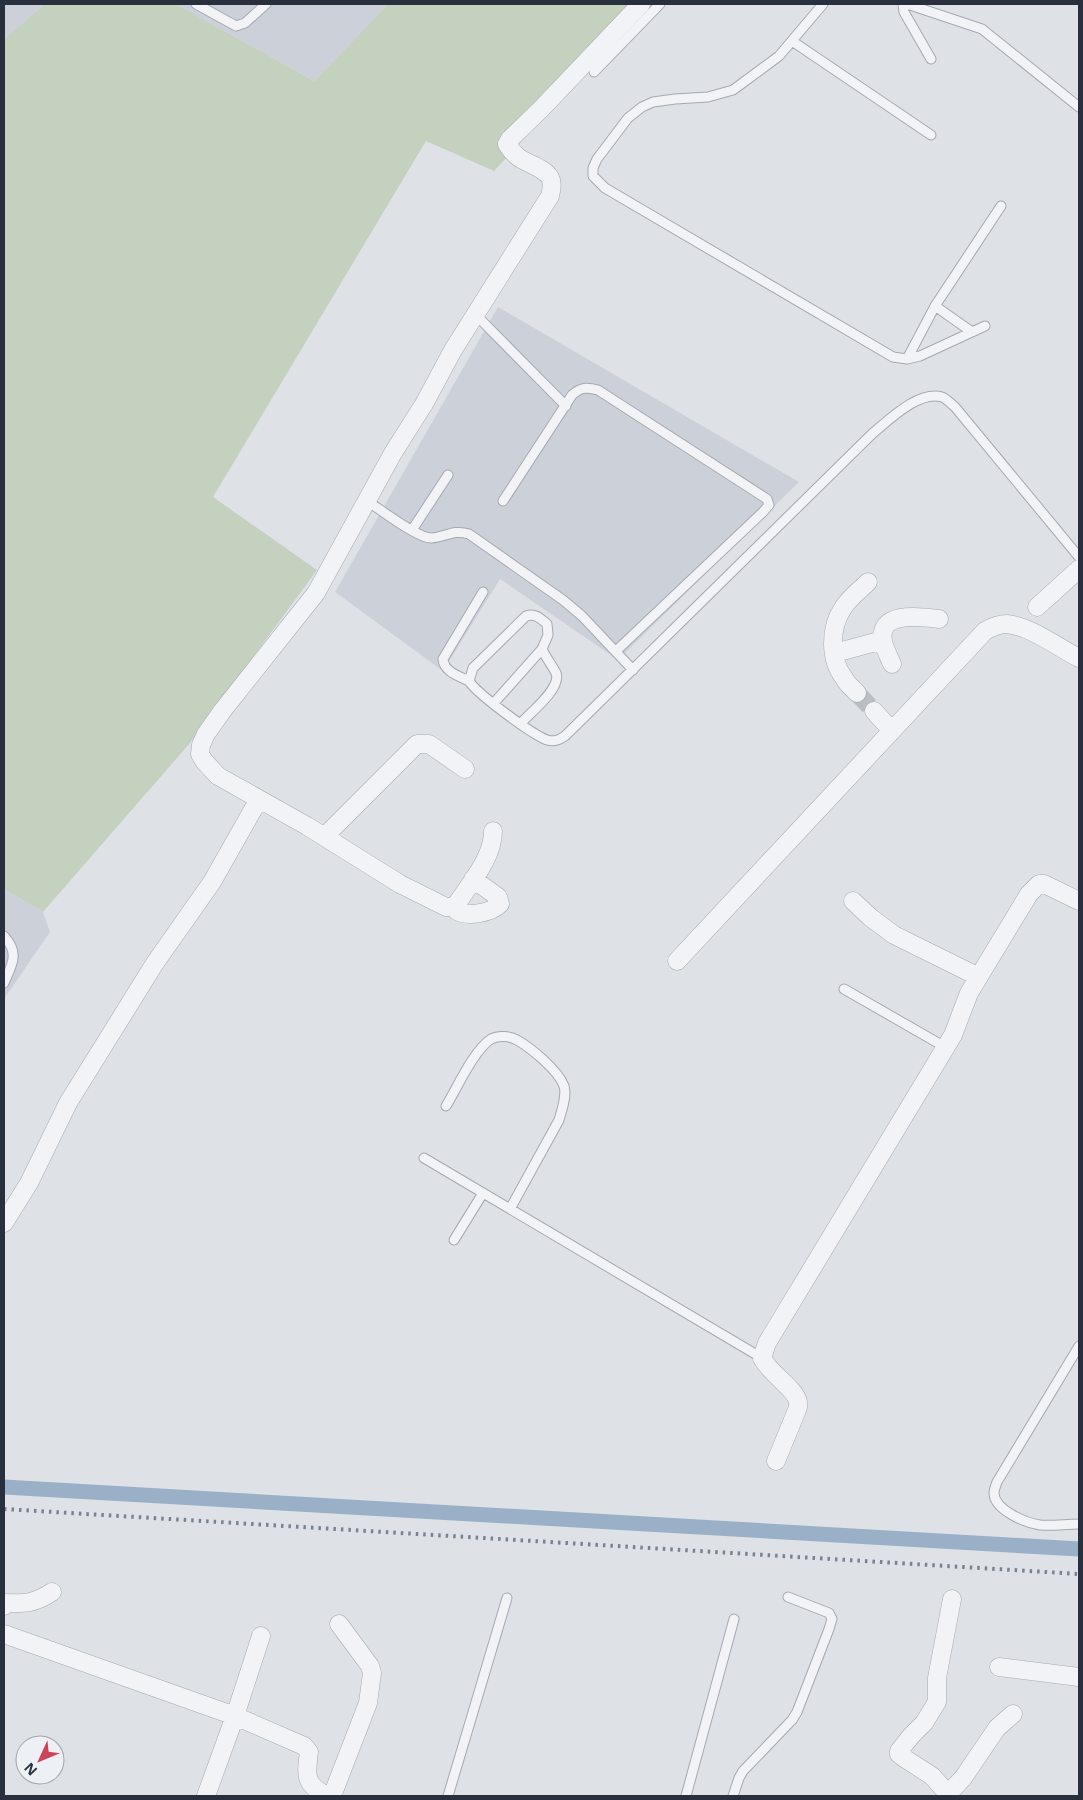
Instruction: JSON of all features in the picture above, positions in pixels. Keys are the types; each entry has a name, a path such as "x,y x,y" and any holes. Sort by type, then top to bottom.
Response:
{"street":[{"path":"492,831 490,850 474,879 454,906 446,907 400,884 325,836 218,776 200,754 201,745 222,710 316,593 453,350 544,208 552,189 551,180 547,174 519,158 507,144 641,4"},
{"path":"1037,607 1079,569"},
{"path":"857,693 843,678 837,665 833,645 836,621 844,606 868,582"},
{"path":"892,664 882,640 886,627 892,621 900,617 911,616 939,619"},
{"path":"677,961 985,631 994,626 1007,624 1027,630 1079,658"},
{"path":"835,653 882,640"},
{"path":"874,711 892,731"},
{"path":"325,836 417,744 429,744 465,769"},
{"path":"4,1223 29,1183 68,1103 155,963 206,891 259,799"},
{"path":"454,906 457,911 469,914 496,908 500,904 498,897 474,879"},
{"path":"776,1461 798,1410 798,1402 794,1394 784,1383 766,1367 762,1358 767,1343 953,1035 969,993 1029,894 1039,884 1050,886 1079,901"},
{"path":"853,901 894,935 979,977"},
{"path":"4,1606 5,1603 20,1604 38,1600 52,1592"},
{"path":"952,1599 937,1678 937,1702 924,1723 911,1736 899,1751 899,1754 932,1776 947,1795 963,1778 997,1728 1013,1714"},
{"path":"332,1796 368,1702 372,1673 370,1666 340,1624"},
{"path":"4,1634 235,1716 304,1746 309,1752 306,1775 311,1786 327,1796"},
{"path":"206,1796 261,1636"},
{"path":"1000,1667 1079,1678"}],"lane":[{"path":"196,4 236,26 245,23 266,4"},
{"path":"594,72 660,4"},
{"path":"823,4 779,56 733,90 708,97 653,102 642,107 628,118 597,159 593,168 593,176 605,188 893,356 907,359 920,356 985,326"},
{"path":"903,4 904,12 931,59"},
{"path":"907,4 982,29 1079,107"},
{"path":"792,41 931,135"},
{"path":"907,359 935,306 1001,206"},
{"path":"935,306 972,332"},
{"path":"475,314 566,406"},
{"path":"503,501 572,395 579,389 587,387 598,390 767,499 769,505 616,651"},
{"path":"483,592 443,658 445,667 469,681 476,691 539,736 557,741 566,736 873,433 903,409 919,399 930,396 942,397 954,407 1079,557"},
{"path":"412,530 448,475"},
{"path":"368,501 420,536 432,538 459,531 469,534 563,600 582,616 633,670"},
{"path":"469,681 473,668 526,616 532,614 547,624 548,635 542,649 493,704"},
{"path":"521,723 557,682 556,675 545,658 542,649"},
{"path":"4,936 12,944 14,960 4,984"},
{"path":"844,989 945,1047"},
{"path":"446,1106 480,1048 493,1038 503,1036 517,1039 554,1068 564,1087 563,1105 559,1120 510,1209"},
{"path":"424,1158 762,1358"},
{"path":"454,1240 483,1193"},
{"path":"1079,1346 997,1482 994,1494 997,1503 1003,1509 1013,1516 1038,1525 1079,1524"},
{"path":"733,1796 743,1771 792,1720 797,1712 832,1619 829,1613 788,1597"},
{"path":"448,1796 507,1598"},
{"path":"686,1796 734,1619"}],"shaded area":[{"path":"4,4 45,4 4,39"},
{"path":"176,4 388,4 314,81"},
{"path":"498,307 799,482 618,660 500,579 443,671 335,592"},
{"path":"4,889 43,912 50,932 4,999"}],"green space":[{"path":"45,4 176,4 314,81 388,4 650,4 494,171 426,141 213,497 317,570 190,743 43,912 4,889 4,39"}],"waterway":[{"path":"4,1487 1079,1549"}],"tunnel":[{"path":"857,693 874,711"}],"railway":[{"path":"4,1509 1079,1574"}]}
